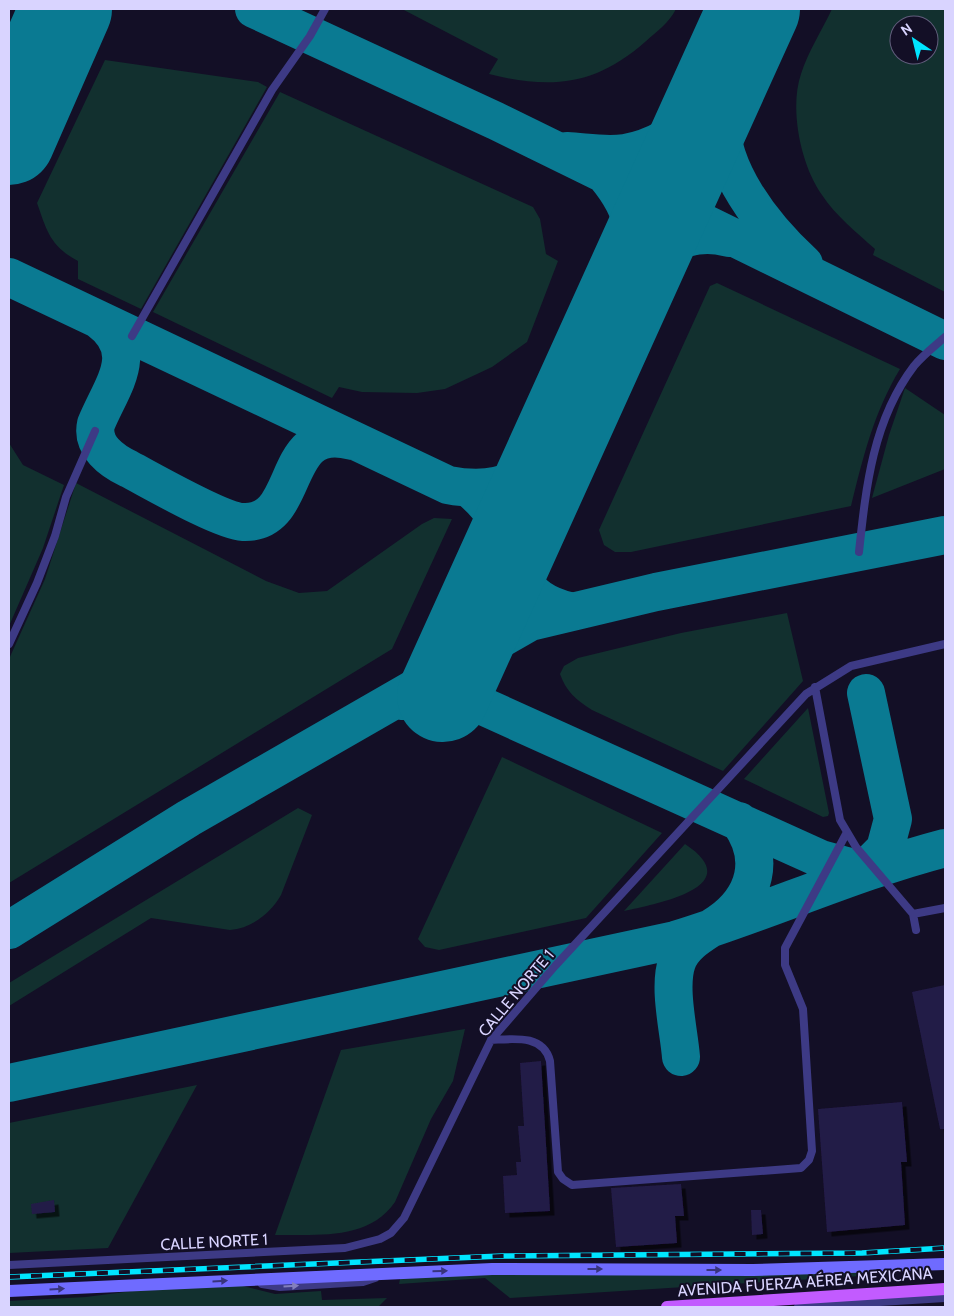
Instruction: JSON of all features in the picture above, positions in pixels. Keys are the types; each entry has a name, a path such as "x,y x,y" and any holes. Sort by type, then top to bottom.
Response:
{"main road":[{"name":"AVENIDA FUERZA AÉREA MEXICANA","path":"667,1307 945,1289"}],"street":[{"path":"9,1291 391,1272 519,1269 782,1269 945,1264"}],"lane":[{"path":"132,336 272,90 310,36 325,9"},
{"path":"859,552 868,476 884,420 915,364 945,337"},
{"path":"9,644 41,574 55,536 66,496 94,431"},
{"name":"CALLE NORTE 1","path":"9,1265 345,1248 380,1239 391,1233 404,1218 491,1040 569,951 815,687 850,666 945,644"},
{"path":"815,687 840,820 846,834 913,914 916,930"},
{"path":"491,1040 532,1040 540,1044 547,1051 550,1061 558,1172 563,1179 572,1185 801,1168 810,1160 812,1151 803,1009 785,965 785,948 846,834"},
{"path":"913,914 945,908"},
{"path":"798,1307 945,1298"}],"green space":[{"path":"402,9 676,9 666,23 645,42 609,67 591,75 572,80 533,82 489,74 498,59"},
{"path":"832,9 945,9 945,292 873,255 875,249 847,224 822,195 808,169 799,137 797,120 798,88 807,58"},
{"path":"105,60 258,82 267,87 141,309 78,279 78,261 61,250 55,243 47,230 37,203"},
{"path":"280,92 533,207 540,219 546,254 558,261 527,342 492,367 445,389 417,393 362,392 339,387 332,398 153,312"},
{"path":"717,283 900,369 876,418 851,506 631,552 615,552 604,545 599,530 710,286"},
{"path":"905,388 945,415 945,469 872,498 889,435"},
{"path":"9,443 23,465 64,485 43,548 9,626"},
{"path":"76,483 266,581 299,593 327,591 422,524 434,518 452,519 392,649 9,883 9,659 45,579"},
{"path":"787,613 803,681 723,771 592,710 572,695 560,674 564,666 578,658 681,633"},
{"path":"808,708 829,813 828,816 823,817 744,779"},
{"path":"502,757 662,833 586,918 439,950 425,947 418,939"},
{"path":"298,808 312,815 281,895 272,908 253,923 230,930 151,918 9,1006 9,983"},
{"path":"685,844 702,859 707,872 702,882 690,891 674,898 624,911"},
{"path":"465,1029 453,1081 431,1119 395,1202 384,1215 357,1229 341,1233 275,1235 341,1050"},
{"path":"197,1085 108,1248 9,1253 9,1123"},
{"path":"864,1270 877,1275 510,1298 485,1278 399,1284 401,1274"},
{"path":"231,1283 275,1294 321,1291 322,1300 387,1298 378,1307 9,1307 9,1301 86,1297 179,1285"}],"building":[{"path":"945,985 945,1129 940,1129 912,992"},
{"path":"541,1061 550,1211 505,1213 503,1176 517,1175 516,1162 521,1162 518,1126 524,1126 520,1063"},
{"path":"902,1102 907,1162 901,1162 905,1225 827,1232 818,1109"},
{"path":"681,1184 684,1216 675,1216 677,1243 616,1247 611,1188"},
{"path":"54,1200 55,1212 32,1214 31,1204"},
{"path":"751,1210 761,1210 763,1234 752,1235"}],"taxiway":[{"path":"59,25 67,9"},
{"path":"254,9 496,121 945,341"},
{"path":"742,36 729,73 722,101 721,132 726,153 746,195 759,214 773,232 804,264"},
{"path":"567,151 618,154 635,151 657,143 678,131 696,117 708,101 722,75"},
{"path":"606,176 624,203 633,229 632,256 624,287"},
{"path":"617,310 642,266 660,250 682,239 693,236 705,235 729,238"},
{"path":"9,277 448,485 468,488 486,487 516,479 541,459 564,428"},
{"path":"99,320 112,332 119,344 121,357 120,369 96,424 95,432 100,446 104,452 122,466 203,508 243,522 262,519 275,508 301,459 312,446 328,439 352,441"},
{"path":"440,666 461,642 486,600 503,555 504,545 496,518 485,503 471,490"},
{"path":"524,516 519,549 519,563 522,576 528,587 537,597 551,605 569,611"},
{"path":"9,930 189,818 530,622 656,592 945,535"},
{"path":"866,693 893,819 885,849 870,864"},
{"path":"402,701 422,697 440,697 478,704 821,859 850,867 874,866"},
{"path":"681,1057 674,996 677,962 689,944 732,913 749,889 753,876 752,849 739,821"},
{"path":"9,1083 675,940 843,880 945,848"}],"runway":[{"path":"9,139 66,9"},
{"path":"443,696 754,9"}],"railway":[{"path":"9,1277 502,1256 862,1253 945,1248"}]}
